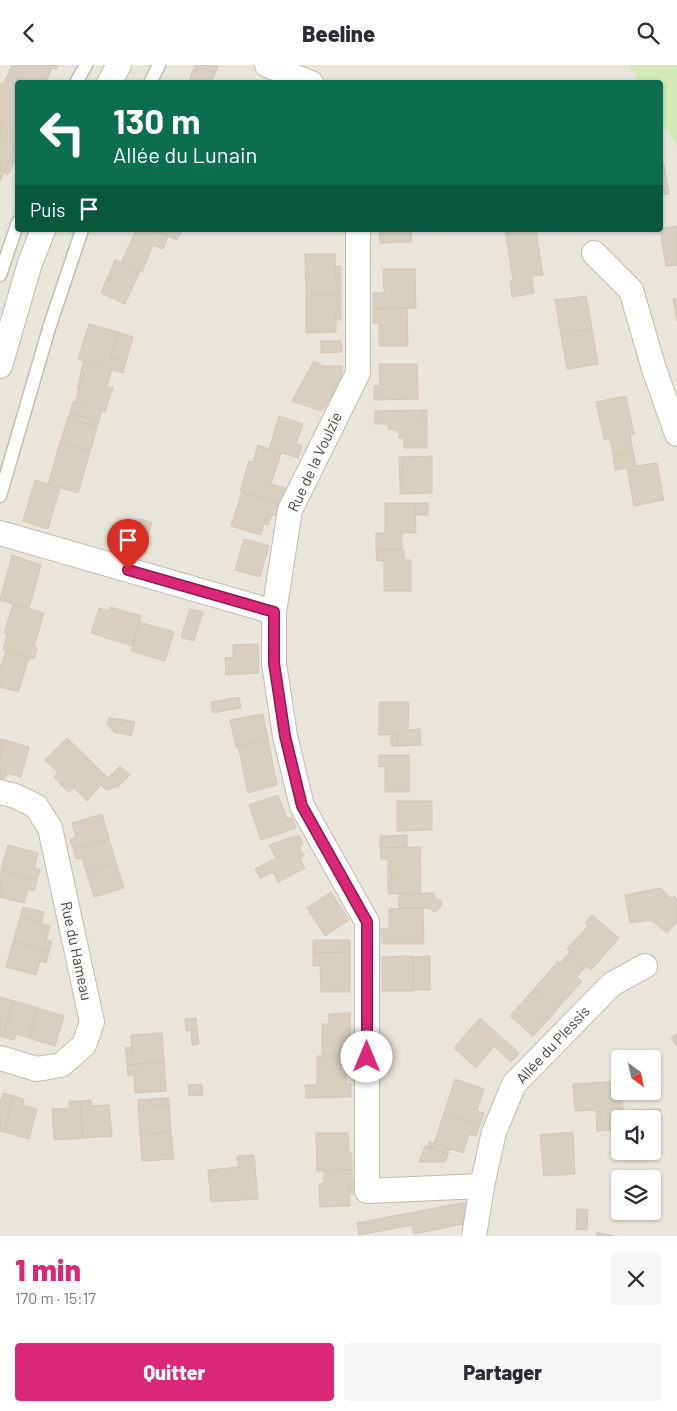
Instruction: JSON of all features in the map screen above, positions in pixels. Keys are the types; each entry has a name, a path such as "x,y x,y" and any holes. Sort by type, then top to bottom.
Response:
{"street":[{"path":"111,80 119,65"},
{"path":"267,65 304,80"},
{"path":"0,366 30,263 42,232"},
{"name":"Rue de la Voulzie","path":"358,232 358,373 290,510 274,612 274,663 285,736 302,806 367,922 367,1191 482,1186"},
{"path":"594,253 631,290 654,369 677,434"},
{"path":"0,533 274,612"},
{"name":"Rue du Hameau","path":"0,792 15,796 36,806 50,828 92,1022 84,1045 61,1065 37,1069 0,1058"},
{"name":"Allée du Plessis","path":"474,1236 482,1186 494,1132 514,1085 612,983 645,966"}],"lane":[{"path":"78,80 86,65"},
{"path":"152,80 159,65"},
{"path":"0,275 15,231"},
{"path":"0,497 50,325 81,232"}],"shaded area":[{"path":"0,65 677,65 677,1236 0,1236"}],"green space":[{"path":"629,65 677,65 677,147 663,123 663,80 638,80"}],"building":[{"path":"12,65 58,65 56,69 52,67 47,80 15,80 15,133 0,126 0,84 5,81"},
{"path":"195,65 218,66 212,80 189,80"},
{"path":"0,126 15,133 15,144 0,137"},
{"path":"0,137 15,144 15,146 0,181"},
{"path":"15,148 15,160 8,175 4,172"},
{"path":"663,164 669,194 663,195"},
{"path":"677,226 677,265 666,266 660,232 663,232 663,228"},
{"path":"135,232 157,232 168,237 163,249 153,245 142,272 121,263"},
{"path":"158,232 181,232 177,240"},
{"path":"379,232 411,232 412,242 380,243"},
{"path":"505,232 536,232 543,275 532,276 534,293 512,297 510,281 513,280"},
{"path":"305,254 335,254 336,278 341,278 341,295 306,295"},
{"path":"115,260 140,271 125,304 101,293 106,281 109,282 113,273 110,272"},
{"path":"335,266 341,266 341,278 336,278"},
{"path":"383,269 415,269 416,308 373,309 373,293 384,293"},
{"path":"110,272 113,273 109,282 106,281"},
{"path":"306,295 341,295 341,308 336,308 336,332 306,333"},
{"path":"586,296 592,329 561,335 555,300"},
{"path":"677,298 677,321 673,299"},
{"path":"336,308 341,308 341,320 336,320"},
{"path":"407,308 408,346 379,346 379,323 373,323 373,309"},
{"path":"89,324 118,332 111,358 126,362 123,373 78,359"},
{"path":"592,329 598,364 567,369 561,335"},
{"path":"118,332 133,337 126,362 111,358"},
{"path":"321,341 341,341 342,352 321,353"},
{"path":"84,361 112,369 107,386 113,388 105,412 75,403 84,373 81,372"},
{"path":"314,361 323,366 342,366 342,380 322,411 292,401"},
{"path":"379,364 417,364 418,399 374,400 374,386 380,386"},
{"path":"81,372 84,373 79,390 77,390"},
{"path":"626,396 634,434 630,435 633,451 613,455 610,439 604,439 596,402"},
{"path":"73,402 102,411 99,421 70,413"},
{"path":"422,410 422,421 427,421 427,448 404,448 404,438 399,438 399,433 388,429 388,424 375,424 375,411"},
{"path":"422,410 427,410 427,421 422,421"},
{"path":"70,413 99,421 97,427 68,418"},
{"path":"279,416 303,424 296,444 302,446 298,458 269,449"},
{"path":"68,418 97,427 90,452 60,443"},
{"path":"60,443 90,452 78,493 48,484"},
{"path":"258,445 281,453 271,484 285,488 280,504 240,491 249,461 253,462"},
{"path":"633,451 636,466 657,463 664,500 634,506 627,468 615,470 613,455"},
{"path":"432,456 432,493 400,494 400,483 403,483 403,457"},
{"path":"399,457 403,457 403,483 400,483"},
{"path":"35,480 60,488 48,529 23,521"},
{"path":"242,492 280,504 277,516 267,514 261,535 231,526"},
{"path":"385,503 415,503 416,533 402,533 402,550 376,550 376,533 385,533"},
{"path":"415,503 428,503 428,515 416,515"},
{"path":"267,514 272,515 268,525 264,524"},
{"path":"140,519 152,522 141,557 129,553"},
{"path":"244,539 269,546 260,577 235,570"},
{"path":"376,550 404,550 404,560 411,560 411,591 384,591 384,561 377,561"},
{"path":"12,555 41,565 29,609 0,600"},
{"path":"13,604 44,613 34,647 37,648 34,659 3,650 7,634 4,633"},
{"path":"110,607 141,616 132,646 91,633 99,608 109,611"},
{"path":"190,609 203,612 194,641 181,637"},
{"path":"139,622 174,632 165,661 131,651"},
{"path":"258,644 259,673 226,675 225,658 233,657 233,645"},
{"path":"6,651 29,658 18,692 0,687 0,664 2,664"},
{"path":"239,697 241,708 213,713 211,702"},
{"path":"379,702 409,702 408,730 420,729 421,745 397,746 397,734 379,735"},
{"path":"263,714 268,740 236,747 230,720"},
{"path":"109,718 125,720 114,732 107,724"},
{"path":"125,720 135,722 131,736 114,732"},
{"path":"391,734 397,734 397,746 391,746"},
{"path":"67,738 88,758 61,785 54,777 58,773 45,760"},
{"path":"0,739 5,740 0,757"},
{"path":"5,740 29,747 21,777 7,773 5,779 0,778 0,757"},
{"path":"268,740 277,785 248,793 238,746"},
{"path":"379,755 409,755 409,792 385,792 385,766 379,767"},
{"path":"88,758 108,778 120,766 130,775 119,786 106,790 101,785 87,801 74,788 69,792 61,785"},
{"path":"278,795 287,819 292,817 296,828 261,840 249,805"},
{"path":"397,801 432,801 432,830 397,831"},
{"path":"102,814 109,839 73,849 70,839 76,837 72,823"},
{"path":"299,835 303,844 295,849 305,868 278,882 273,872 260,878 255,869 276,858 269,845"},
{"path":"407,835 407,847 380,848 380,836"},
{"path":"109,839 116,862 86,871 82,858 76,859 73,849"},
{"path":"8,845 38,853 34,868 40,870 37,880 1,870"},
{"path":"299,847 304,856 300,858 295,849"},
{"path":"420,847 421,894 388,894 388,880 392,880 391,869 388,869 388,859 381,859 380,848"},
{"path":"116,862 124,888 94,897 86,871"},
{"path":"388,869 391,869 392,880 388,880"},
{"path":"1,870 37,880 34,891 28,889 24,903 0,897"},
{"path":"660,888 672,899 674,896 677,899 677,922 667,933 651,920 630,923 625,895"},
{"path":"331,892 349,920 325,936 307,908"},
{"path":"434,893 434,897 440,900 442,904 434,912 429,908 399,908 399,894"},
{"path":"23,907 44,912 41,923 20,917"},
{"path":"423,908 424,944 382,944 381,929 389,929 389,909"},
{"path":"592,915 619,938 591,970 567,949 588,926 585,923"},
{"path":"20,917 50,926 46,940 52,942 49,952 13,942"},
{"path":"313,940 350,940 350,952 313,953"},
{"path":"13,942 49,952 46,963 40,961 36,975 6,967"},
{"path":"350,952 350,992 321,992 320,966 313,966 313,953"},
{"path":"570,952 586,966 577,977 582,981 558,1008 535,988 558,961 560,963"},
{"path":"413,956 413,991 382,991 382,957"},
{"path":"430,956 430,990 413,990 413,957"},
{"path":"535,988 558,1008 550,1018 547,1016 541,1023 543,1025 533,1036 510,1016"},
{"path":"0,997 14,1001 3,1037 0,1036"},
{"path":"14,1001 38,1008 29,1038 16,1034 14,1040 3,1037"},
{"path":"38,1008 64,1016 55,1046 29,1038"},
{"path":"350,1013 351,1056 322,1056 322,1024 329,1024 329,1014"},
{"path":"547,1016 550,1018 543,1025 541,1023"},
{"path":"196,1018 197,1029 186,1031 185,1019"},
{"path":"480,1018 519,1053 511,1062 494,1046 476,1068 454,1048"},
{"path":"197,1029 199,1044 192,1045 191,1030"},
{"path":"162,1033 164,1062 127,1065 126,1054 132,1053 131,1035"},
{"path":"677,1033 677,1046 671,1038"},
{"path":"125,1047 132,1047 132,1053 126,1054"},
{"path":"317,1056 346,1056 346,1084 351,1084 351,1097 306,1098 305,1085 317,1085"},
{"path":"164,1062 166,1091 135,1093 134,1075 128,1076 127,1065"},
{"path":"455,1079 484,1089 477,1111 484,1113 480,1125 444,1113"},
{"path":"611,1082 611,1100 622,1100 623,1110 611,1110 611,1130 597,1131 596,1110 575,1111 573,1084"},
{"path":"202,1084 203,1095 189,1096 188,1085"},
{"path":"3,1093 14,1096 4,1132 0,1131 0,1099 2,1099"},
{"path":"14,1096 24,1099 23,1105 37,1109 29,1139 4,1132"},
{"path":"169,1098 169,1105 150,1106 149,1099"},
{"path":"149,1099 150,1106 169,1105 171,1132 140,1134 138,1100"},
{"path":"91,1100 91,1106 109,1105 112,1136 83,1138 80,1101"},
{"path":"69,1101 80,1101 83,1138 54,1140 52,1109 70,1108"},
{"path":"444,1113 480,1125 476,1136 469,1134 463,1153 434,1144"},
{"path":"171,1132 174,1159 142,1161 140,1134"},
{"path":"573,1132 575,1174 544,1176 540,1135"},
{"path":"316,1133 348,1133 349,1153 352,1153 352,1170 317,1171"},
{"path":"429,1142 450,1149 448,1154 428,1147"},
{"path":"425,1146 448,1154 445,1162 419,1162"},
{"path":"254,1155 258,1199 211,1202 208,1170 238,1167 237,1156"},
{"path":"352,1170 353,1184 349,1184 350,1206 320,1207 319,1184 324,1183 324,1171"},
{"path":"349,1184 353,1184 353,1194 349,1194"},
{"path":"467,1202 463,1224 414,1234 412,1225 359,1235 357,1223"},
{"path":"577,1209 588,1210 587,1230 576,1229"},
{"path":"597,1232 614,1236 596,1236"}],"route":[{"path":"128,570 274,612 274,663 285,736 302,806 367,922 367,1057"}]}
